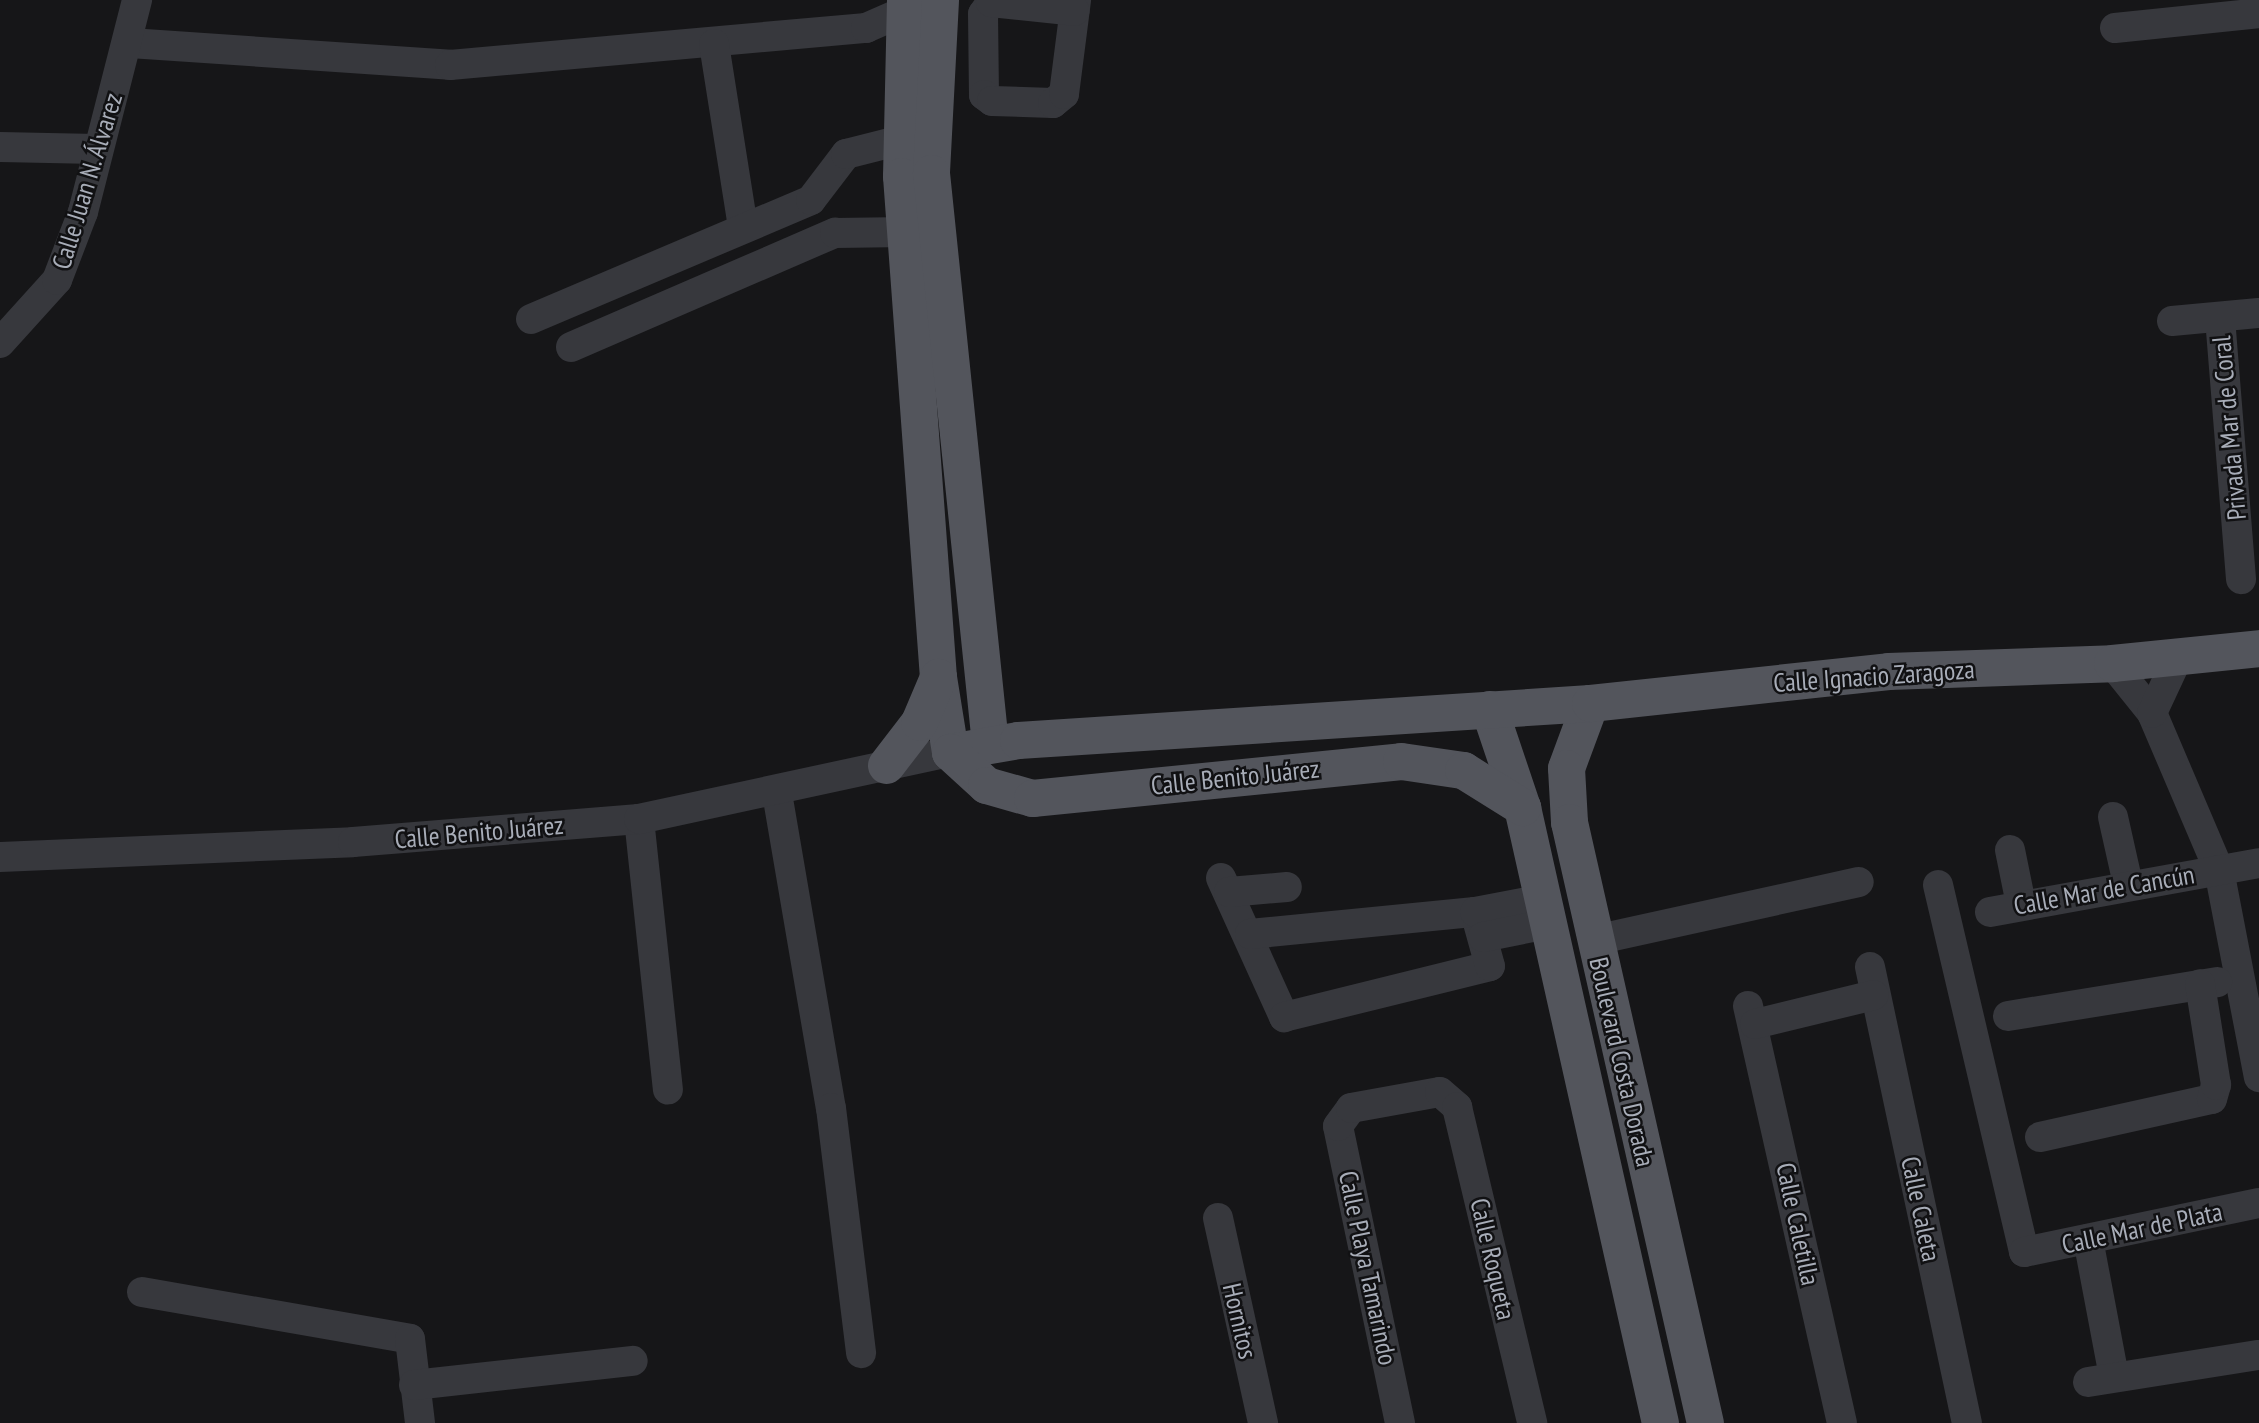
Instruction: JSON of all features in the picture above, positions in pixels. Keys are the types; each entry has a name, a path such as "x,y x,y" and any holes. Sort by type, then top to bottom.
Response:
{"main road":[{"path":"940,0 916,174 916,223 979,684 1004,742 1037,773 1032,797"},
{"path":"913,4 901,140 916,174"},
{"path":"927,302 938,677 950,752"},
{"name":"Calle Ignacio Zaragoza","path":"1489,709 1590,703 1888,671 2112,663 2259,648"},
{"path":"886,765 919,722 938,677"},
{"name":"Boulevard Costa Dorada","path":"1590,703 1566,768 1569,822 1705,1423"},
{"name":"Boulevard Costa Dorada","path":"1489,709 1522,807 1660,1423"},
{"name":"Calle Benito Juárez","path":"950,752 1004,742 1489,709"},
{"name":"Calle Benito Juárez","path":"950,752 986,785 1032,797 1401,761 1463,770 1522,807"},
{"path":"1548,924 1569,960 1582,1001 1608,998"}],"street":[{"name":"Calle Juan N. Álvarez","path":"0,343 57,280 83,212 97,149 130,43 137,0"},
{"path":"992,1 1075,5 1060,100 992,101 979,85 984,14 992,1"},
{"path":"130,43 450,65 714,44 866,27 913,4"},
{"path":"2115,28 2259,13"},
{"path":"714,44 743,227"},
{"path":"531,319 811,200 846,154 901,140"},
{"path":"0,147 97,149"},
{"path":"571,347 835,233 916,223"},
{"path":"2172,321 2259,313"},
{"name":"Privada Mar de Coral","path":"2220,318 2241,579"},
{"path":"2152,713 2179,655"},
{"path":"2112,663 2152,713 2219,870 2250,977 2259,1077"},
{"name":"Calle Benito Juárez","path":"0,858 299,846 639,819 777,793 886,765 950,752"},
{"path":"777,793 831,1108 861,1353"},
{"path":"2113,817 2128,884"},
{"path":"639,819 668,1089"},
{"path":"2010,850 2021,904"},
{"name":"Calle Mar de Cancún","path":"1990,912 2128,884 2259,863"},
{"path":"1595,940 1859,882"},
{"path":"1287,887 1225,885 1250,934 1284,1017 1490,966 1479,925"},
{"name":"Calle Mar de Plata","path":"1938,885 2024,1252 2259,1203"},
{"path":"1250,934 1548,924"},
{"path":"2008,1016 2250,977"},
{"name":"Calle Caleta","path":"1751,1015 1872,981 1965,1423"},
{"path":"2040,1138 2212,1099 2216,1085 2200,984"},
{"name":"Calle Caletilla","path":"1751,1015 1842,1423"},
{"name":"Calle Playa Tamarindo","path":"1400,1423 1338,1126 1341,1114 1440,1092 1452,1096"},
{"name":"Calle Roqueta","path":"1452,1096 1532,1423"},
{"name":"Hornitos","path":"1218,1218 1263,1423"},
{"path":"2088,1239 2101,1379 2259,1355"},
{"path":"142,1292 410,1339 420,1423"},
{"path":"414,1385 633,1361"}]}
